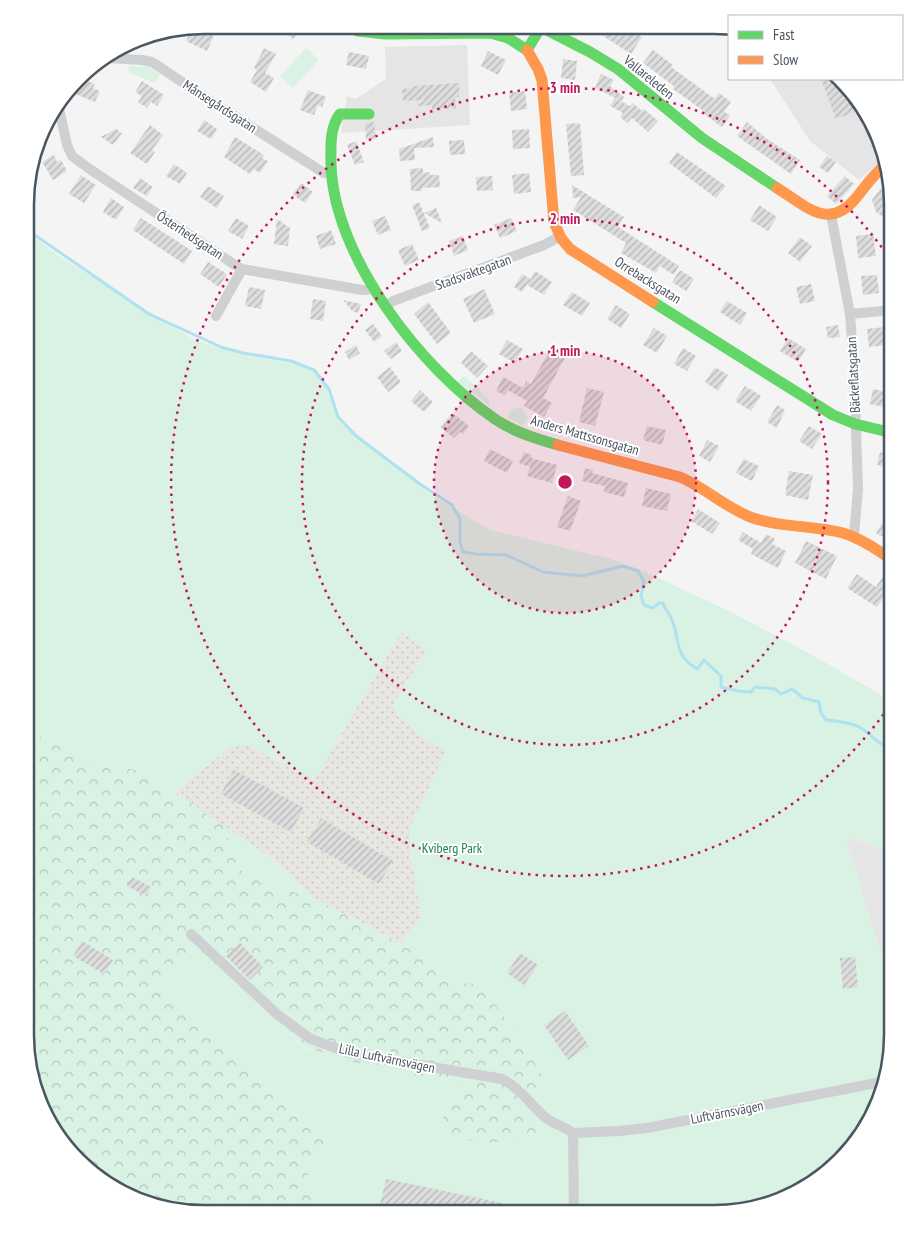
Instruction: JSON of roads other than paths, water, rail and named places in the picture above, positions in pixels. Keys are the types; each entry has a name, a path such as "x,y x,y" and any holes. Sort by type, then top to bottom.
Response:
{"street":[{"path":"494,34 508,38 527,50 542,80 554,222 559,237"},
{"name":"Vallareleden","path":"527,50 537,34"},
{"name":"Vallareleden","path":"555,34 595,55 618,70 693,131 771,184 817,212 831,215"},
{"name":"Månsegårdsgatan","path":"116,59 152,62 324,173 329,173"},
{"name":"Österhedsgatan","path":"60,114 72,156 90,170 242,269 362,290 372,286"},
{"name":"Anders Mattssonsgatan","path":"369,114 340,114 338,116 332,140 329,173 336,207 346,237 372,286 425,359 461,394 505,424 528,436 687,480 740,513 754,519 792,527 854,536 884,554"},
{"path":"831,215 839,213 849,204 880,170"},
{"name":"Bäckeflatsgatan","path":"831,215 850,314 858,489 854,536"},
{"name":"Stadsvaktegatan","path":"386,306 393,301 544,245 559,237"},
{"name":"Orrebacksgatan","path":"559,237 564,244 580,256 833,415 855,424 884,432"},
{"path":"216,316 242,269"},
{"path":"850,314 884,311"},
{"name":"Lilla Luftvärnsvägen","path":"192,934 278,1015 310,1039 349,1053 502,1079 512,1084 547,1119 562,1125 573,1133"},
{"name":"Luftvärnsvägen","path":"573,1133 619,1132 647,1128 877,1083"},
{"path":"573,1133 574,1205"}],"waterway":[{"path":"34,235 149,314 221,347 243,353 291,361 314,370 329,389 338,417 356,436 420,484 452,505 460,519 460,541 463,552 506,555 543,572 582,576 623,566 638,571 644,582 641,596 644,605 653,608 659,603 663,603 672,620 684,658 697,669 704,660 721,676 721,687 751,692 755,687 775,689 781,694 792,689 803,698 819,702 821,713 826,720 857,726 884,745"}],"park label":[{"name":"Kviberg Park","path":"452,848"}]}
